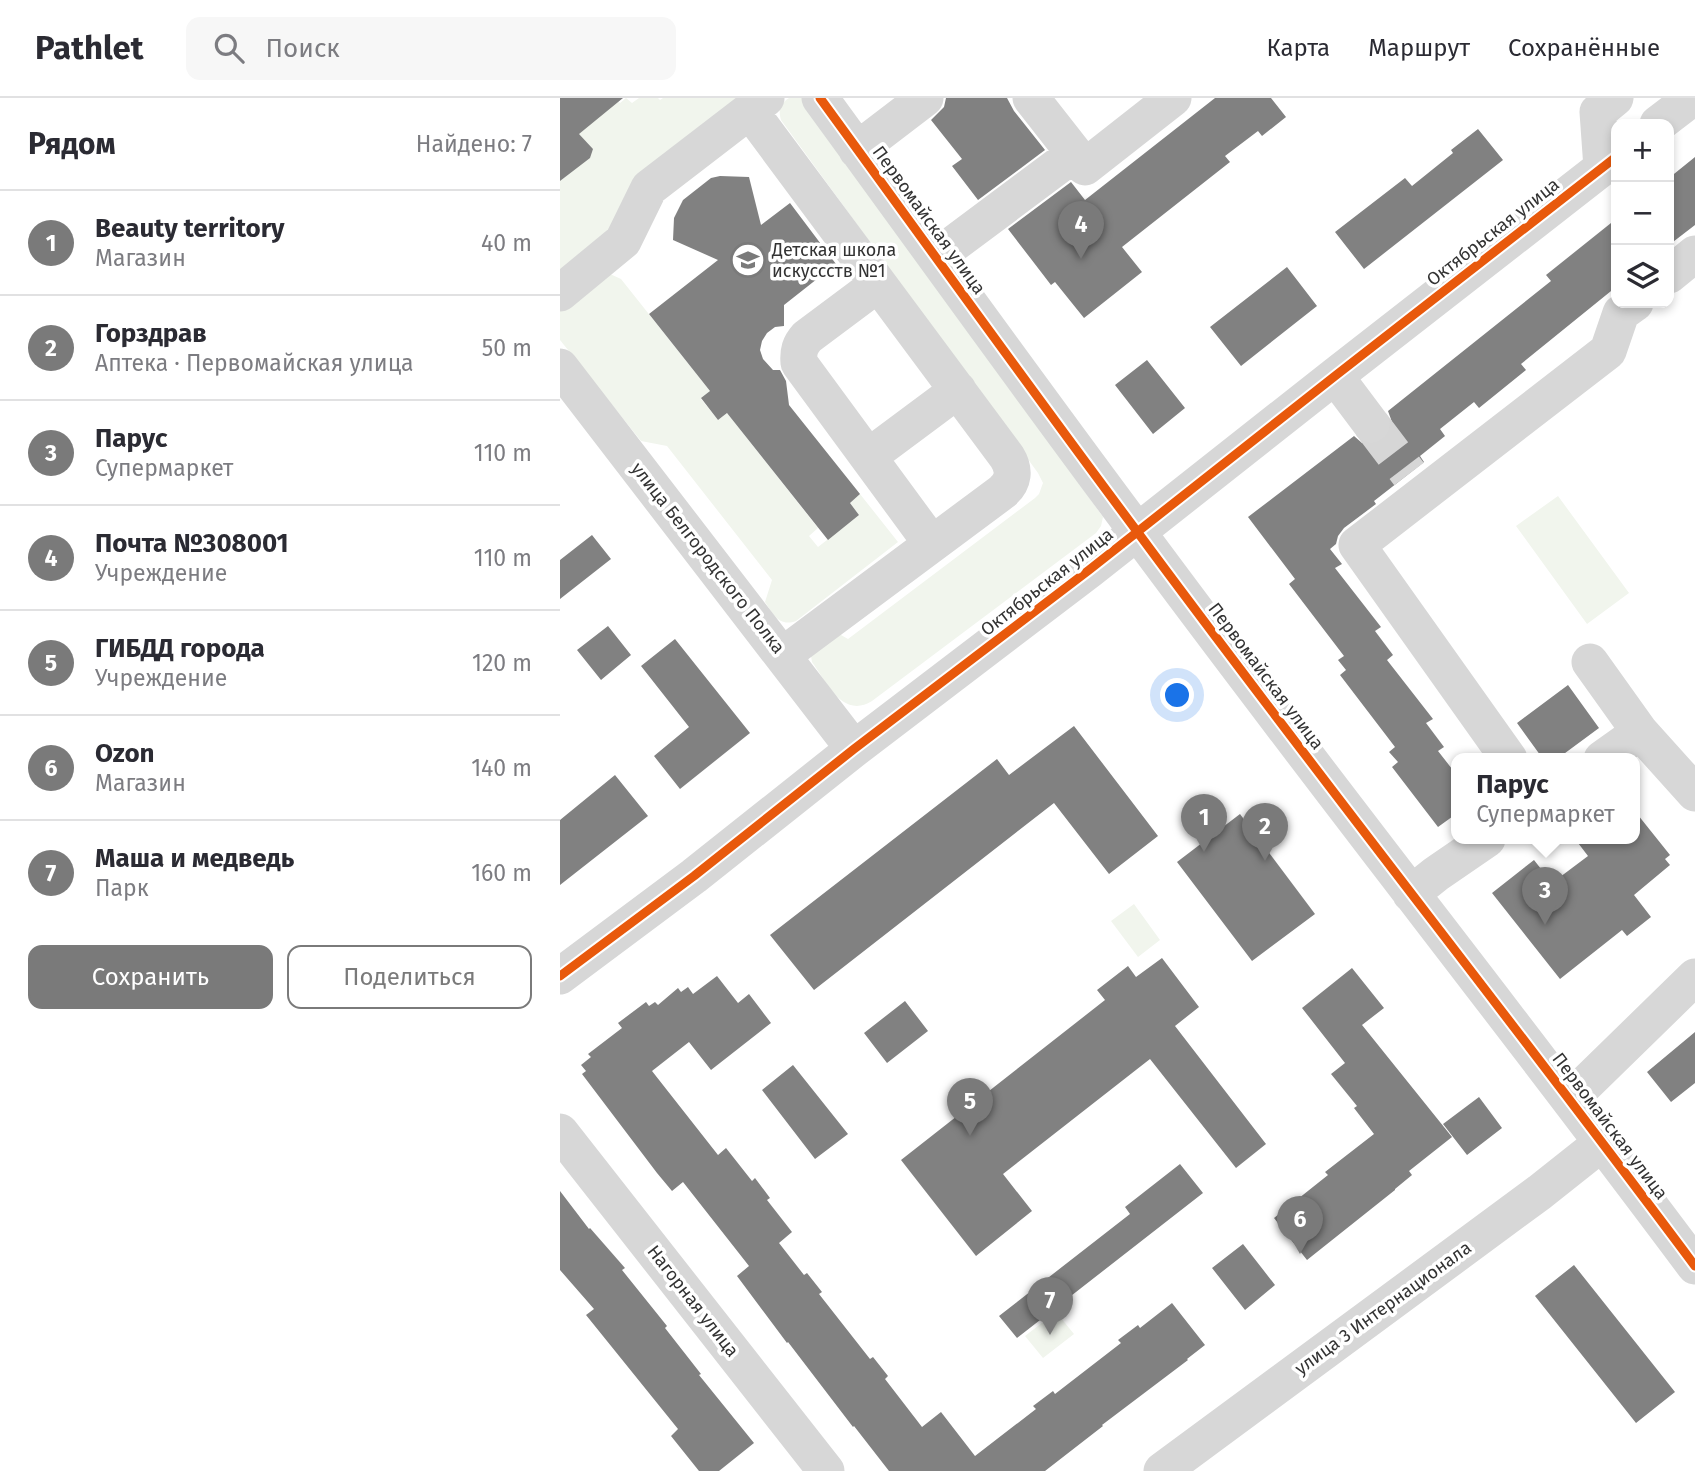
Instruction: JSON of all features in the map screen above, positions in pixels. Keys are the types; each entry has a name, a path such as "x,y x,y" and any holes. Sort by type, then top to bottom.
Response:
{"street":[{"name":"Первомайская улица","path":"820,98 1137,532 1695,1266"},
{"path":"858,149 925,98"},
{"path":"1031,98 1084,167 1173,98"},
{"path":"1609,162 1598,111 1615,98"},
{"path":"1665,119 1692,98"},
{"path":"560,293 623,241 649,188 758,104 878,284 1011,463 1013,471 1008,487 783,655"},
{"path":"936,257 1074,154"},
{"name":"Октябрьская улица","path":"560,976 1079,579 1609,162"},
{"path":"1674,271 1695,254"},
{"path":"878,284 807,337 798,353 799,363 932,544"},
{"path":"1505,753 1357,545 1416,483 1608,351 1622,313 1628,308"},
{"name":"улица Белгородского Полка","path":"560,367 854,749"},
{"path":"1335,376 1371,424"},
{"path":"868,457 958,390"},
{"path":"1590,662 1640,732 1692,785"},
{"path":"1610,753 1640,732"},
{"path":"1411,894 1480,844"},
{"path":"1570,1099 1695,977"},
{"name":"Нагорная улица","path":"560,1132 826,1471"},
{"name":"улица 3 Интернационала","path":"1162,1471 1603,1142"}],"shaded area":[{"path":"615,98 620,103 626,98 632,103 639,98 747,98 611,232 560,273 560,181 589,158 593,149 587,143 579,144 570,133"},
{"path":"789,98 802,98 1103,517 1096,533 872,701 862,705 852,705 837,696 812,662 811,656 834,631 848,639 1035,498 1043,483 781,120 780,107"},
{"path":"610,274 621,279 710,391 701,399 718,420 727,413 818,528 809,536 818,547 859,515 850,503 860,494 898,542 796,621 781,621 771,611 765,602 772,580 667,446 641,441 560,340 560,308"},
{"path":"1558,496 1629,593 1587,624 1516,526"},
{"path":"1134,904 1160,940 1138,957 1111,921"},
{"path":"1056,1312 1074,1334 1043,1358 1025,1336"}],"building":[{"path":"560,98 623,98 579,134 593,149 590,158 560,181"},
{"path":"946,98 1007,98 1045,150 978,200 952,166 962,159 931,120 944,107"},
{"path":"1215,98 1271,98 1286,117 1262,136 1258,131 1225,156 1230,162 1122,247 1142,272 1084,318 1055,282 1051,285 1008,229 1071,182 1085,200"},
{"path":"1478,129 1503,160 1364,269 1335,232 1405,178 1412,186"},
{"path":"1695,157 1695,225 1674,241 1674,182 1674,174"},
{"path":"749,177 761,225 790,203 836,264 784,305 784,326 775,327 767,333 760,350 763,359 773,370 780,370 786,381 789,405 860,494 850,503 859,515 828,540 727,413 718,420 701,398 710,391 649,314 718,260 673,240 674,218 683,200 711,178"},
{"path":"1611,223 1611,291 1521,364 1526,370 1479,408 1474,402 1440,429 1445,436 1420,456 1424,462 1344,528 1336,544 1330,549 1342,564 1335,568 1381,627 1375,631 1393,655 1387,660 1433,719 1426,723 1444,747 1438,751 1451,768 1451,818 1438,827 1392,767 1398,762 1389,752 1395,747 1340,675 1346,670 1338,660 1344,656 1289,584 1295,579 1248,517 1354,436 1362,443 1373,445 1384,440 1390,432 1392,422 1388,411 1551,281 1546,275"},
{"path":"1287,267 1317,306 1241,366 1210,327"},
{"path":"1147,360 1185,408 1153,434 1115,385"},
{"path":"592,535 611,559 560,599 560,560"},
{"path":"608,626 631,655 601,680 577,650"},
{"path":"675,639 750,733 680,789 654,756 689,727 641,666"},
{"path":"1568,685 1599,728 1565,753 1539,753 1517,723"},
{"path":"1074,726 1158,836 1109,874 1054,803 814,990 770,935 997,759 1009,775"},
{"path":"615,775 648,816 560,885 560,820"},
{"path":"1240,814 1315,914 1252,961 1177,862"},
{"path":"1640,818 1670,855 1665,859 1670,865 1634,895 1651,917 1627,936 1622,930 1560,979 1492,893 1534,860 1552,883 1588,856 1579,844 1640,844"},
{"path":"1162,958 1199,1007 1175,1026 1266,1144 1236,1168 1150,1059 1003,1174 1032,1211 976,1256 901,1160 1105,1000 1097,990 1128,966 1136,977"},
{"path":"1352,968 1384,1008 1362,1025 1452,1137 1409,1171 1412,1175 1395,1190 1307,1260 1274,1218 1328,1175 1325,1172 1374,1134 1354,1108 1357,1106 1331,1074 1345,1063 1302,1008"},
{"path":"717,976 738,1003 749,994 771,1023 711,1070 689,1042 652,1071 718,1155 726,1148 752,1181 755,1178 770,1198 767,1200 792,1232 779,1243 804,1275 807,1273 822,1292 819,1294 870,1359 873,1357 888,1376 885,1379 922,1427 941,1412 975,1456 1036,1409 1033,1406 1053,1391 1055,1394 1121,1343 1118,1340 1138,1325 1140,1328 1172,1303 1205,1345 1045,1471 889,1471 737,1276 749,1266 683,1182 672,1191 582,1074 586,1071 581,1065 591,1057 588,1054 622,1028 618,1023 646,1002 649,1006 655,1002 658,1005 678,988 681,992 688,987 693,994"},
{"path":"905,1001 928,1031 887,1063 864,1033"},
{"path":"1695,1032 1695,1083 1671,1102 1647,1072"},
{"path":"793,1065 848,1134 815,1159 762,1090"},
{"path":"1479,1097 1502,1128 1467,1155 1443,1124"},
{"path":"1180,1164 1203,1193 1017,1338 999,1316 1130,1214 1125,1207"},
{"path":"560,1191 589,1229 625,1268 622,1270 667,1326 665,1328 701,1374 699,1375 754,1443 719,1471 699,1471 671,1436 678,1429 586,1315 594,1309 560,1270"},
{"path":"1243,1244 1275,1285 1245,1310 1212,1268"},
{"path":"1574,1265 1675,1392 1636,1423 1535,1296"}],"tunnel":[{"path":"1371,424 1409,474"}],"cycle path":[{"path":"820,98 1205,623 1695,1266"},
{"path":"560,976 694,876 854,749 1089,570 1611,161"}],"place":[{"name":"Почта №308001","path":"1081,259"},
{"name":"Детская школа искуссств №1","path":"748,260"},
{"name":"Beauty territory","path":"1204,852"},
{"name":"Горздрав","path":"1265,861"},
{"name":"Парус","path":"1545,925"},
{"name":"ГИБДД города","path":"970,1136"},
{"name":"Ozon","path":"1300,1254"},
{"name":"Маша и медведь","path":"1050,1335"}]}
